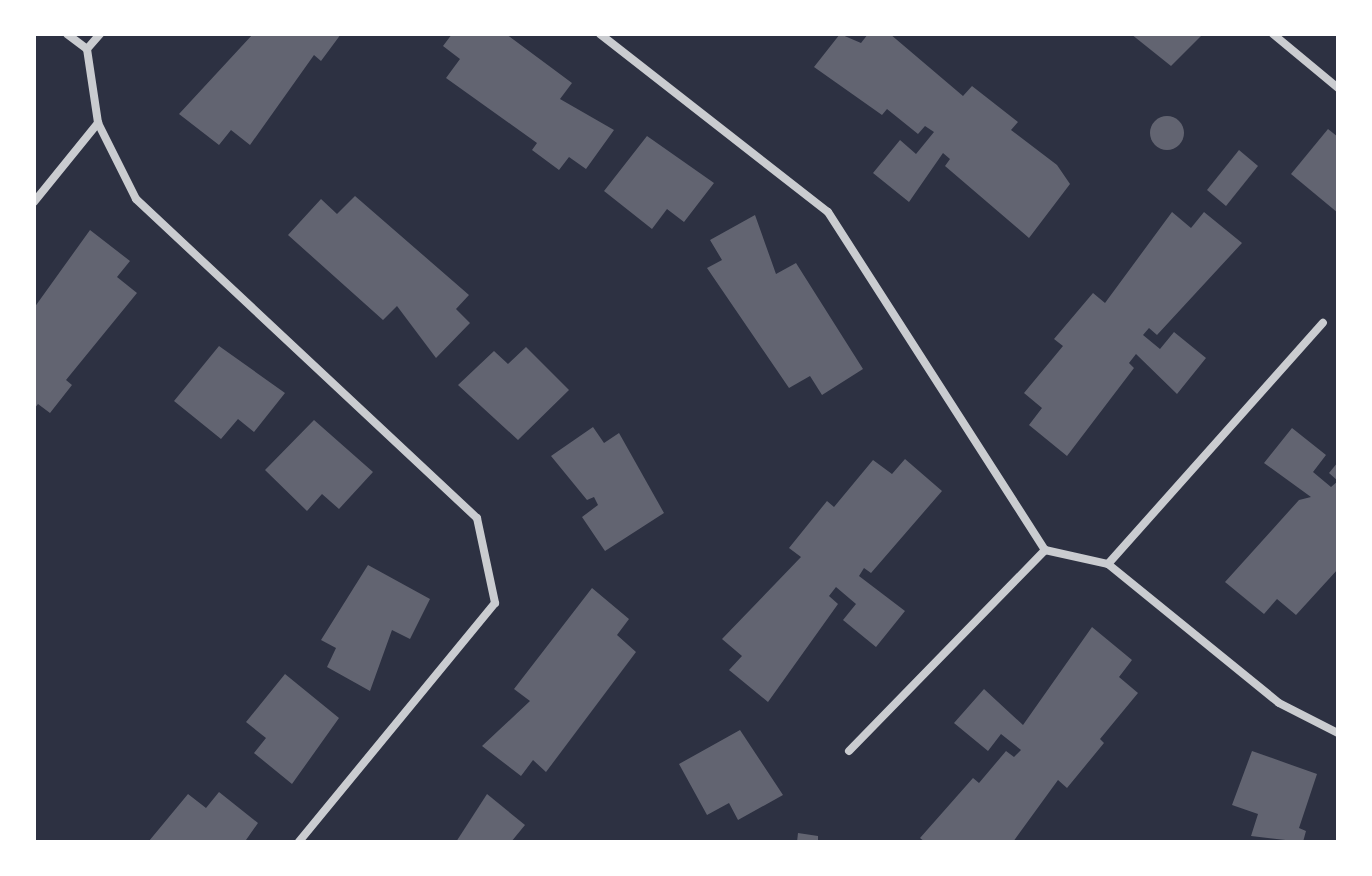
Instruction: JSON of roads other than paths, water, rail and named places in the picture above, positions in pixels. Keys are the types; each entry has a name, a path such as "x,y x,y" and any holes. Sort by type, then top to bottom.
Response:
{"street":[{"path":"67,34 87,49 98,123 136,199 477,518 495,603 299,842"},
{"path":"87,49 100,34"},
{"path":"600,34 828,212 1045,550 1108,564 1279,703 1338,733"},
{"path":"1273,34 1338,88"},
{"path":"34,202 98,123"},
{"path":"1108,564 1323,323"},
{"path":"849,751 1045,550"}]}
